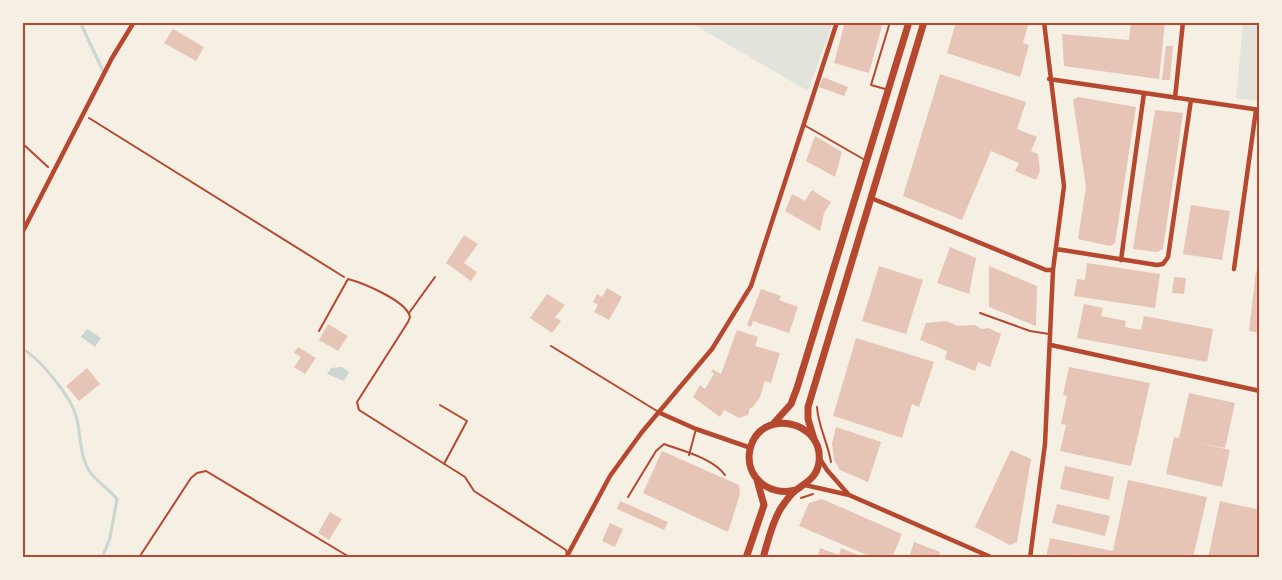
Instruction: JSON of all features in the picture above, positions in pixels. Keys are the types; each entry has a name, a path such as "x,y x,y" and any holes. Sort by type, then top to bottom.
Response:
{"main road":[{"path":"746,558 764,505 757,480 750,466 751,448 757,435 773,424 791,404 797,388 908,22"},
{"path":"757,480 771,490 788,492 805,486 816,473 819,457 808,419 808,407 924,22"},
{"path":"773,424 784,422 796,424 807,430 814,439"},
{"path":"763,558 778,514 796,490"}],"street":[{"path":"22,233 82,114 134,22"},
{"path":"567,556 610,476 642,432 660,413 712,349 751,286 837,22"},
{"path":"1030,558 1045,444 1053,270 1064,186 1049,80 1044,22"},
{"path":"1175,98 1183,22"},
{"path":"1049,80 1258,110 1234,269"},
{"path":"1121,260 1144,93"},
{"path":"1056,248 1121,260 1157,265 1163,264 1168,257 1192,100"},
{"path":"871,198 1046,270 1053,270"},
{"path":"1051,345 1260,391"},
{"path":"660,413 696,429 751,448"},
{"path":"819,457 826,470 849,495"},
{"path":"805,486 849,495 994,558"}],"lane":[{"path":"888,90 871,85 890,22"},
{"path":"804,125 866,161"},
{"path":"435,277 409,313 408,322 360,397 357,407 363,413 465,476 474,491 566,550 567,556 574,558"},
{"path":"319,331 348,279 368,285 409,313"},
{"path":"980,313 1030,331 1050,334"},
{"path":"551,346 660,413"},
{"path":"440,405 466,421 444,464"},
{"path":"689,454 696,429"},
{"path":"628,497 660,446 664,444 718,467 725,475"},
{"path":"132,558 140,556 191,478 197,473 206,471 215,474 351,558"}],"path":[{"path":"82,114 348,279"},
{"path":"22,142 53,171"},
{"path":"817,401 820,425 831,463"},
{"path":"794,501 818,493"}],"shaded area":[{"path":"691,23 833,23 808,91"},
{"path":"1243,23 1259,23 1259,101 1236,98"},
{"path":"87,329 101,338 95,347 81,337"},
{"path":"342,367 349,372 344,381 327,374 331,368"}],"building":[{"path":"845,22 883,22 869,73 834,63"},
{"path":"956,22 1029,22 1023,43 1029,45 1020,77 947,53"},
{"path":"1131,22 1165,22 1159,79 1064,66 1062,34 1129,40"},
{"path":"173,29 204,47 196,61 164,43"},
{"path":"1166,46 1173,46 1170,80 1162,80"},
{"path":"940,74 1026,102 1017,129 1037,137 1031,151 1038,154 1040,171 1036,180 1015,171 1019,163 991,151 962,220 903,196"},
{"path":"823,77 848,87 844,96 819,87"},
{"path":"1078,97 1136,107 1115,243 1110,246 1078,239 1086,187 1073,100"},
{"path":"1155,110 1183,113 1163,249 1157,252 1133,249"},
{"path":"815,136 842,152 835,177 806,161"},
{"path":"812,190 831,202 824,213 820,231 785,211 792,194 805,201"},
{"path":"1191,205 1230,211 1222,260 1183,254"},
{"path":"464,235 478,244 464,263 477,272 471,281 446,263"},
{"path":"950,247 976,258 969,294 937,283"},
{"path":"1087,263 1160,274 1155,308 1074,296 1077,279 1085,280"},
{"path":"879,266 923,280 906,334 862,321"},
{"path":"989,266 1037,286 1036,326 989,307"},
{"path":"1256,271 1260,271 1260,333 1249,331"},
{"path":"1174,277 1186,278 1184,294 1172,293"},
{"path":"607,288 622,297 609,320 594,312 598,305 593,302 597,294 602,297"},
{"path":"761,289 781,296 779,300 798,307 789,333 753,321 751,327 747,325"},
{"path":"547,294 565,305 555,317 561,321 552,333 530,318"},
{"path":"1084,304 1103,308 1101,316 1126,321 1125,327 1141,330 1144,316 1213,329 1207,362 1077,338"},
{"path":"946,321 958,326 975,325 982,329 989,328 1001,334 990,367 978,362 975,371 945,359 947,351 920,340 926,323"},
{"path":"328,324 348,336 338,351 319,340"},
{"path":"737,330 758,337 755,346 780,353 771,383 765,381 760,397 753,407 750,408 748,415 739,418 724,410 720,417 693,397 700,385 705,389 714,374 711,372 713,369 721,374"},
{"path":"856,338 934,362 919,407 912,404 902,438 833,416"},
{"path":"298,347 316,358 305,374 294,367 301,357 294,353"},
{"path":"1069,367 1150,383 1131,466 1060,451 1066,425 1061,424 1067,396 1063,395"},
{"path":"87,368 100,384 79,401 66,386"},
{"path":"1189,393 1235,403 1225,448 1199,443 1230,450 1222,487 1166,474 1174,437 1179,438"},
{"path":"836,427 881,442 868,482 840,470 834,460 832,443"},
{"path":"1011,450 1031,459 1017,542 1010,545 975,527"},
{"path":"662,451 739,485 740,494 728,532 643,493"},
{"path":"1065,466 1114,477 1109,500 1060,489"},
{"path":"1128,480 1207,497 1193,558 1046,558 1050,538 1113,551"},
{"path":"822,499 902,534 892,558 874,558 799,526 809,503"},
{"path":"620,501 668,522 664,530 617,509"},
{"path":"1220,501 1260,510 1260,558 1208,558"},
{"path":"1057,504 1110,516 1105,536 1052,523"},
{"path":"330,512 342,519 329,540 318,533"},
{"path":"610,523 623,529 615,547 602,541"},
{"path":"914,542 940,552 938,558 909,558"},
{"path":"820,548 839,555 841,548 865,558 817,558"}],"waterway":[{"path":"80,22 104,73"},
{"path":"22,349 45,368 67,397 77,420 86,465 90,472 117,499 110,538 102,558"}]}
